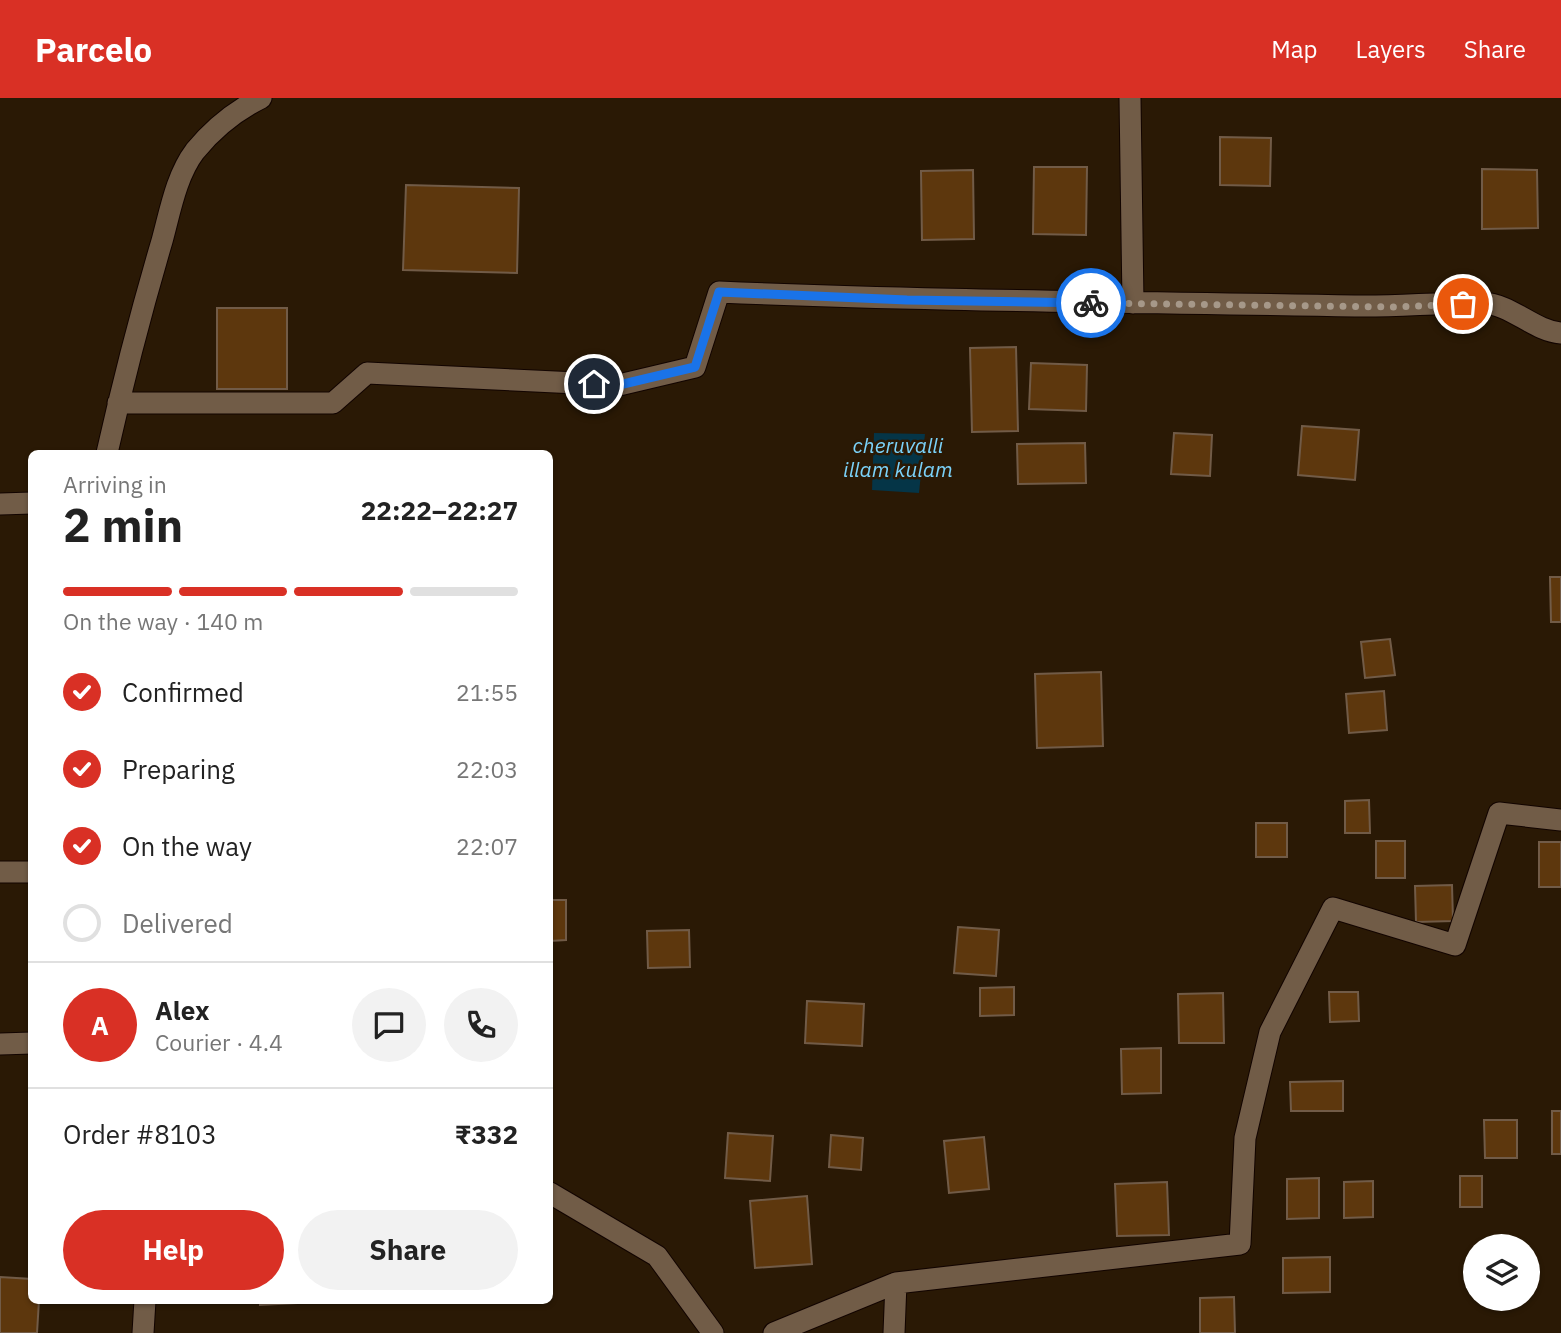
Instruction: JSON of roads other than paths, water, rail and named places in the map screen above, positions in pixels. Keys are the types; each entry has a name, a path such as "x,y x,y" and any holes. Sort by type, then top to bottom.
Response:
{"street":[{"path":"108,450 127,362 179,183 194,153 211,134 242,107 261,98"},
{"path":"1130,98 1133,303"},
{"path":"118,403 333,403 367,373 619,385 695,367 719,292 920,300 1394,307 1486,303 1551,332 1561,333"},
{"path":"0,504 28,503"},
{"path":"775,1333 896,1283 1240,1244 1245,1138 1270,1032 1333,908 1455,945 1499,813 1561,820"},
{"path":"0,872 28,872"},
{"path":"0,1044 28,1043"},
{"path":"553,1195 657,1256 713,1333"},
{"path":"894,1333 896,1283"},
{"path":"143,1333 145,1304"}],"water":[{"name":"cheruvalli illam kulam","path":"874,433 925,434 919,493 872,490"}]}
